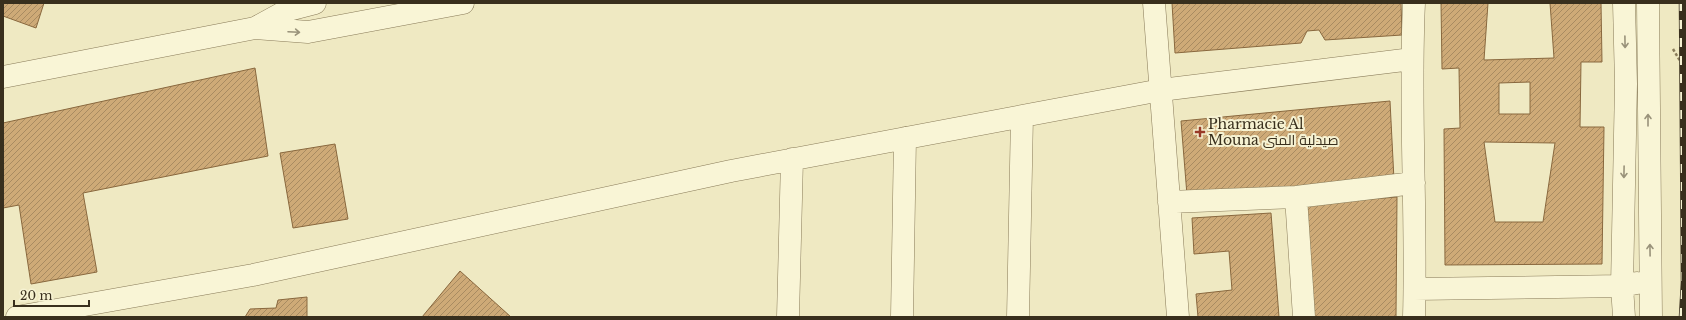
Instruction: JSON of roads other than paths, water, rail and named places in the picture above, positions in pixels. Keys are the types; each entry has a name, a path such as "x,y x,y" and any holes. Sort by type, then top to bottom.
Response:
{"street":[{"path":"255,28 288,10 315,3"},
{"path":"3,77 255,28 308,32 463,3"},
{"path":"1154,3 1178,317"},
{"path":"1414,3 1412,59 1415,289 1414,317"},
{"path":"1624,3 1626,84 1622,286 1624,317"},
{"path":"1648,3 1651,317"},
{"path":"17,317 253,275 731,171 1161,90 1412,59"},
{"path":"1018,317 1022,116"},
{"path":"902,317 904,138"},
{"path":"788,317 792,159"},
{"path":"1169,202 1296,197 1414,184"},
{"path":"1296,197 1304,317"},
{"path":"1415,289 1622,286 1650,281"}],"railway":[{"path":"1681,3 1683,282 1681,317"}],"place":[{"name":"Pharmacie Al Mouna صيدلية المنى","path":"1200,132"}]}
